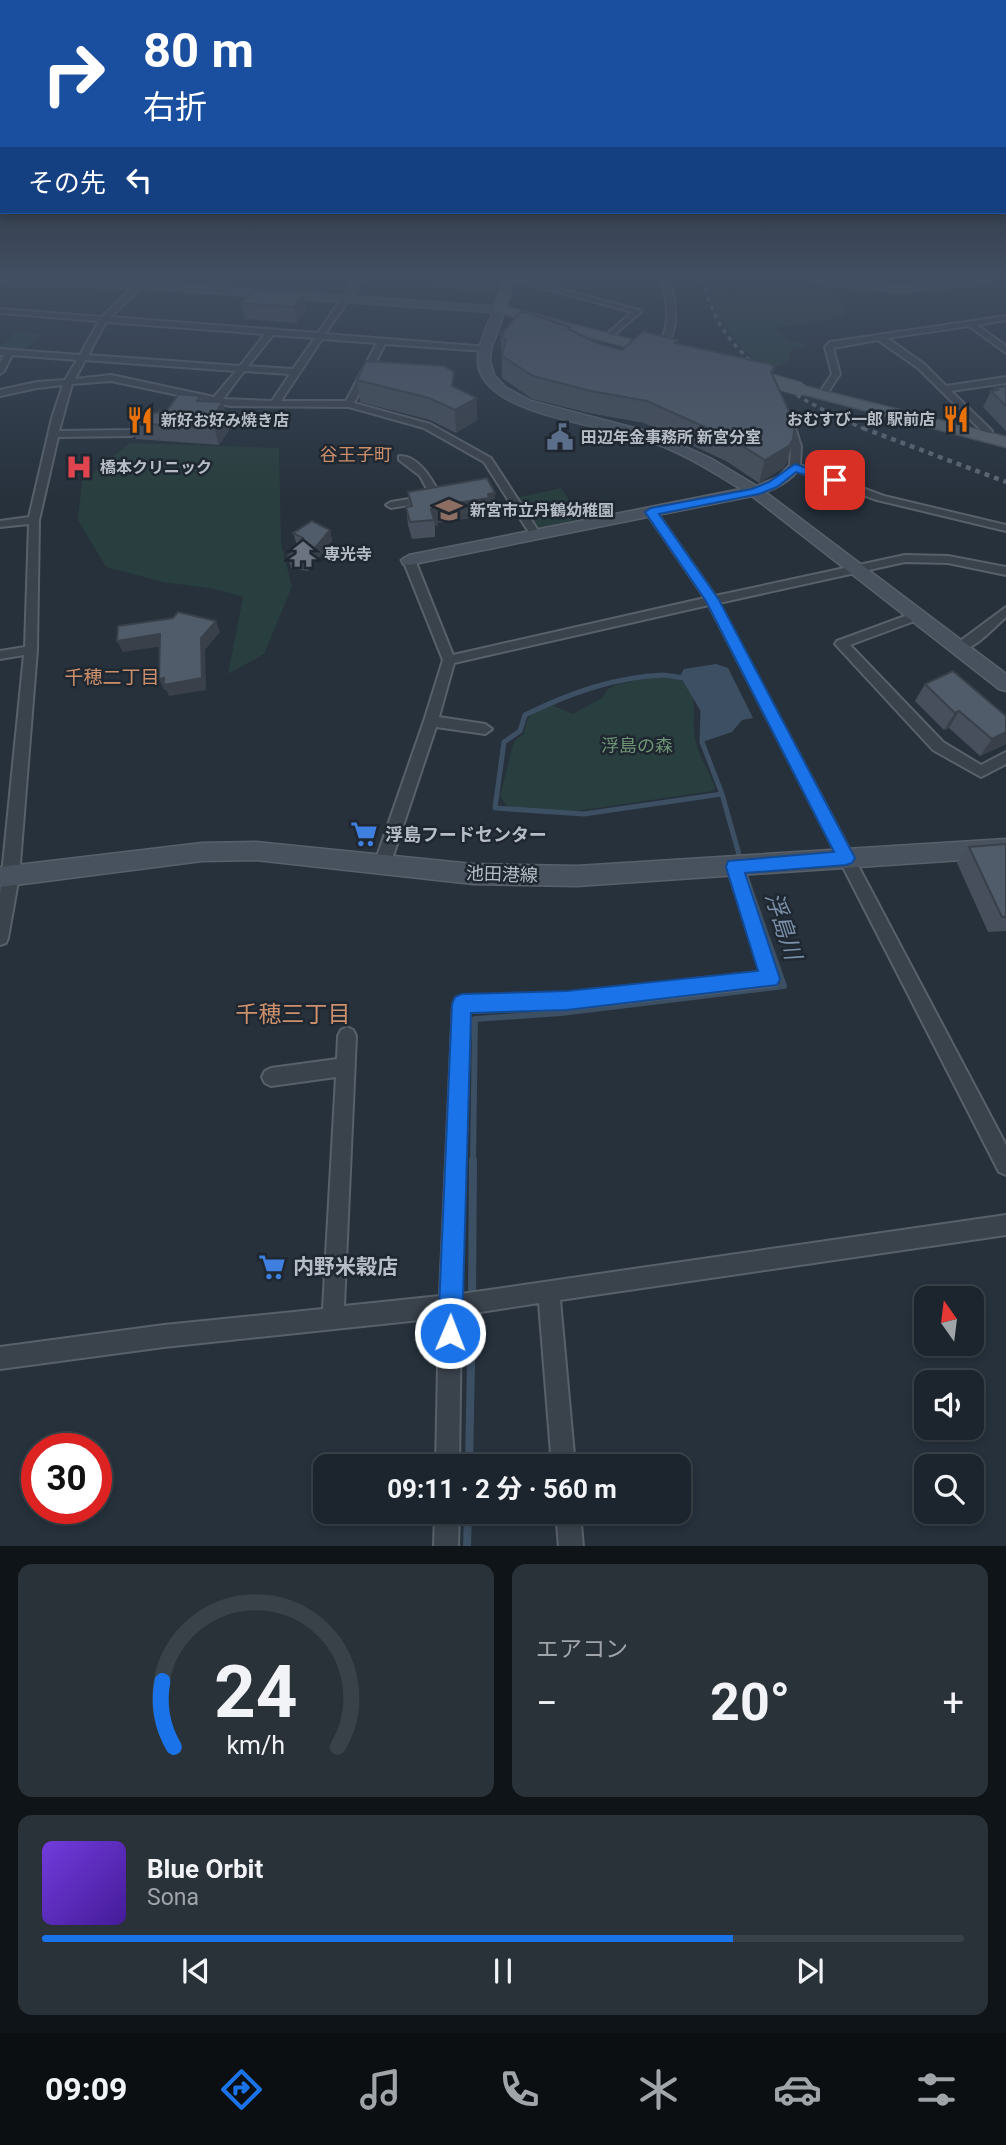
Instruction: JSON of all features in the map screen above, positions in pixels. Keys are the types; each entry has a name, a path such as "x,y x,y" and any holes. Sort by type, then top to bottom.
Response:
{"main road":[{"path":"770,385 800,389 1006,442"}],"street":[{"path":"0,371 5,352"},
{"path":"7,352 293,372"},
{"path":"0,938 31,650 34,520 53,434 69,381 85,352"},
{"path":"216,401 255,352"},
{"path":"274,404 307,352"},
{"path":"349,404 376,352"},
{"path":"485,352 484,366 488,376 509,397 547,411 652,437 705,461 755,492 1006,684"},
{"path":"822,395 836,374 830,352"},
{"path":"901,352 921,366 987,431 985,436"},
{"path":"0,393 69,381 111,378 216,401 349,404 427,426 488,460 500,488 536,535"},
{"path":"943,388 1006,380"},
{"path":"175,402 184,393"},
{"path":"382,865 449,660 408,560 755,492 773,485 795,467 799,455 797,443 782,408"},
{"path":"53,434 131,433 159,421"},
{"path":"391,505 442,497 424,474 402,458"},
{"path":"795,467 855,486 881,498 1006,528"},
{"path":"651,512 712,600 1006,1166"},
{"path":"0,524 34,520"},
{"path":"449,660 911,557 969,562 1006,571"},
{"path":"958,647 968,643 1006,611"},
{"path":"916,616 841,644 946,752 981,772 1006,757"},
{"path":"0,654 31,650"},
{"path":"431,721 485,729"},
{"name":"池田港線","path":"5,876 202,852 256,851 472,874 577,876 1006,848"},
{"path":"448,1454 450,1306 462,1004 567,1001 770,979 734,867"},
{"path":"333,1319 347,1036"},
{"path":"271,1077 345,1067"},
{"path":"0,1358 164,1336 450,1306 1006,1226"},
{"path":"549,1292 563,1454"},
{"path":"446,1546 447,1524"},
{"path":"569,1524 571,1546"}],"green space":[{"path":"746,352 791,352 790,360 779,366 764,367"},
{"path":"130,443 279,448 281,543 292,587 264,654 228,674 243,597 215,589 163,582 106,567 78,520 82,481"},
{"path":"561,488 585,523 538,533 516,498"},
{"name":"浮島の森","path":"676,677 692,695 695,740 715,787 713,791 576,811 507,806 500,796 514,741 524,734 527,721 532,715 552,705 573,714 603,697 608,689 616,685 647,678"}],"water":[{"path":"716,664 728,668 753,718 742,720 732,732 702,742 702,710 681,674 684,669"}],"building":[{"path":"503,352 716,352 770,364 774,367 771,372 795,424 793,439 790,445 765,460 731,439 647,401 591,391 533,376 502,356"},
{"path":"366,361 444,366 454,372 452,386 477,398 455,410 429,398 357,380"},
{"path":"1006,386 1006,406 991,391"},
{"path":"179,394 200,396 197,401 223,402 216,412 224,413 214,428 130,423 134,418 167,410"},
{"path":"487,478 495,493 488,494 489,498 436,506 437,508 431,509 434,520 410,522 406,507 412,506 408,492"},
{"path":"312,521 330,530 305,560 288,556 303,538 293,533"},
{"path":"178,612 216,621 201,638 202,678 164,685 164,678 159,679 160,634 117,641 118,626 173,618"},
{"path":"953,671 1006,716 1006,732 992,739 959,711 955,713 925,684"},
{"path":"1006,844 1006,917 1002,917 969,847"}],"waterway":[{"name":"浮島川","path":"646,676 684,678 703,710 702,742 722,794 584,814 495,808 504,742 520,731 525,715 593,688 646,676"},
{"name":"浮島川","path":"722,794 740,858"},
{"name":"浮島川","path":"739,856 741,863"},
{"name":"浮島川","path":"473,1162 475,1019 561,1013 784,986 744,872"},
{"name":"浮島川","path":"472,1299 473,1160"},
{"name":"浮島川","path":"469,1454 472,1309"},
{"name":"浮島川","path":"467,1546 468,1524"}],"railway":[{"path":"742,352 758,368 792,392 867,430"},
{"path":"863,428 1006,482"}],"place":[{"name":"おむすび一郎 駅前店","path":"956,419"},
{"name":"新好お好み焼き店","path":"140,420"},
{"name":"田辺年金事務所 新宮分室","path":"560,437"},
{"name":"橋本クリニック","path":"79,467"},
{"name":"新宮市立丹鶴幼稚園","path":"449,510"},
{"name":"専光寺","path":"303,554"},
{"name":"浮島フードセンター","path":"364,834"},
{"name":"内野米穀店","path":"272,1267"}],"district":[{"name":"谷王子町","path":"356,454"},
{"name":"千穂二丁目","path":"112,677"},
{"name":"千穂三丁目","path":"293,1014"}],"route":[{"path":"450,1333 462,1004 567,1001 770,979 734,867 846,858 712,600 651,512 755,492 773,485 795,467 835,480"}]}
